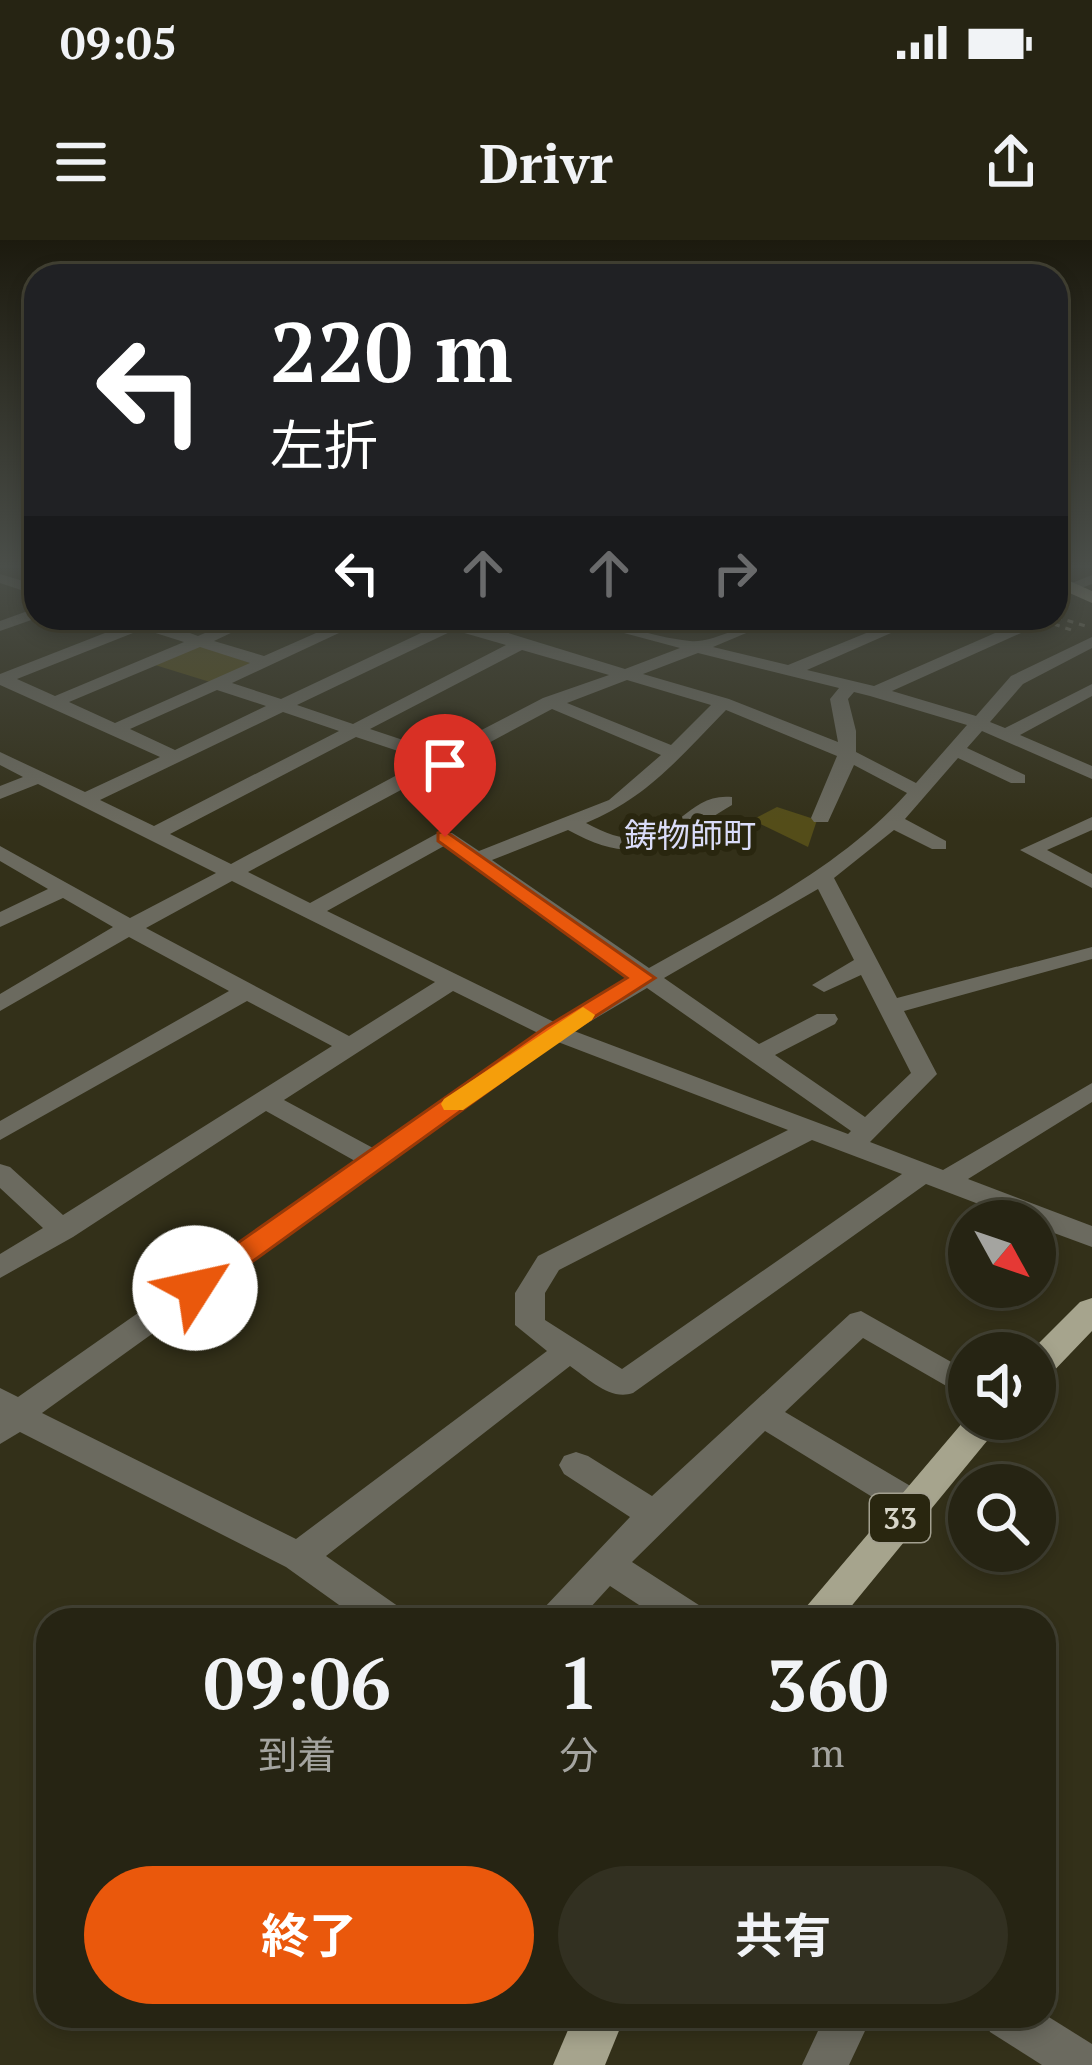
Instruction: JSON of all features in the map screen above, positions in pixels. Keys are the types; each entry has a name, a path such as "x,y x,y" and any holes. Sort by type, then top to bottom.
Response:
{"main road":[{"path":"1056,1347 1092,1310"},
{"name":"33","path":"825,1608 968,1440"},
{"path":"579,2065 595,2028"}],"street":[{"path":"2,679 65,652"},
{"path":"56,702 173,652"},
{"path":"234,652 265,662"},
{"path":"116,729 287,652"},
{"path":"84,800 395,652"},
{"path":"152,835 505,652"},
{"path":"538,652 724,703 821,741 918,791"},
{"path":"555,657 566,652"},
{"path":"0,1004 549,702 681,652"},
{"path":"703,652 876,692 976,722 1092,773"},
{"path":"788,672 835,652"},
{"path":"876,692 961,652"},
{"path":"372,1608 299,1557 5,1415 555,1032 823,878 892,821 1017,680 1061,652"},
{"path":"1038,668 1092,688"},
{"path":"2,679 176,757"},
{"path":"218,684 441,759"},
{"path":"821,818 841,784 848,757 845,714 838,699 849,686"},
{"path":"1007,734 1092,688"},
{"path":"549,702 673,753"},
{"path":"479,858 616,804 724,703"},
{"path":"1062,760 1092,742"},
{"path":"957,751 1018,779"},
{"path":"0,758 555,1032 814,1128 860,1137"},
{"path":"0,793 40,777"},
{"path":"571,824 607,846 624,850 642,847 725,801"},
{"path":"892,821 939,845"},
{"path":"1092,824 1030,850 1092,882"},
{"path":"311,911 445,837 756,1055 860,1137 936,1175 1092,1237"},
{"path":"2,855 348,1045"},
{"path":"823,878 924,1074 860,1137"},
{"path":"0,920 65,888"},
{"path":"887,1008 1087,952"},
{"path":"824,985 868,962"},
{"path":"0,1268 454,981"},
{"path":"0,1132 245,992"},
{"path":"756,1055 826,1018"},
{"path":"814,1128 548,1263 530,1293 530,1325 622,1385 936,1175 1092,1091"},
{"path":"263,1099 374,1161"},
{"path":"0,1173 63,1229"},
{"path":"567,1608 654,1515 861,1322 948,1374"},
{"path":"299,1557 567,1352"},
{"path":"762,1414 912,1504"},
{"path":"576,1465 654,1515"},
{"path":"608,1565 674,1608"},
{"path":"825,2065 843,2028"},
{"path":"1025,2028 1084,2065"}],"shaded area":[{"path":"183,652 220,652 253,664 210,682 155,665"},
{"path":"777,807 817,820 808,847 752,820"}],"slow traffic":[{"path":"454,1104 583,1015"}],"district":[{"name":"鋳物師町","path":"690,834"}],"route":[{"path":"195,1288 555,1032 643,978 445,837"}]}
